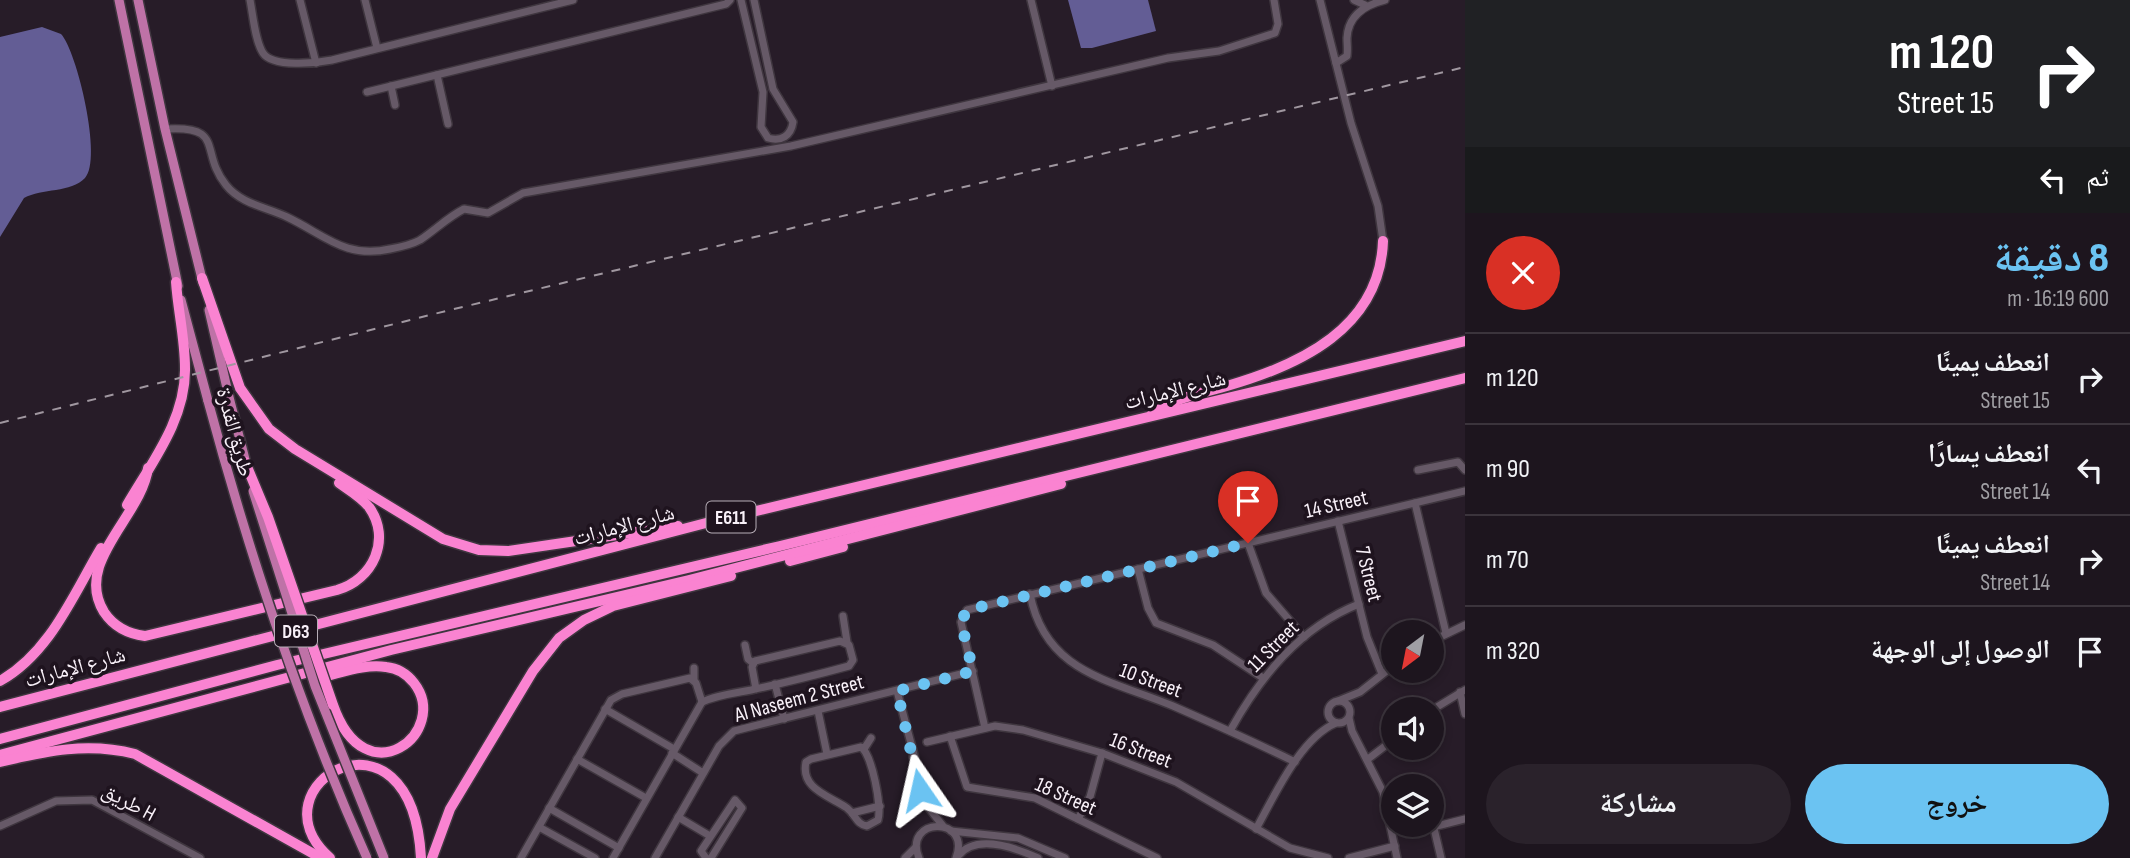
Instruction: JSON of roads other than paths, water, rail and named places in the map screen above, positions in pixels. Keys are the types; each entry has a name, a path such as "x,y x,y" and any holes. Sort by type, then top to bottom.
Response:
{"highway":[{"path":"1149,417 1170,403 1279,369 1330,340 1351,322 1367,301 1380,268 1383,241"},
{"path":"148,468 141,493 101,561 96,586 99,603 108,617 128,632 145,636 344,588 366,573 373,562 379,543 372,513 361,499 269,429 248,403 234,373 202,278"},
{"path":"0,681 27,662 43,645 174,424 184,387 185,358 176,282"},
{"name":"شارع الإمارات","path":"0,707 706,523 1465,341"},
{"name":"E611","path":"0,739 277,665 1465,378"},
{"path":"0,755 176,706 1108,472 1176,449"},
{"path":"305,455 443,539 480,550 517,551 625,532 706,523"},
{"path":"176,706 202,705 284,684 380,666 397,670 411,680 421,695 423,713 418,730 406,743 391,751 379,752 362,748 348,737 333,705 268,517 245,462"},
{"path":"432,858 450,809 533,671 552,646 576,625 623,603 834,550 920,520"},
{"path":"0,762 71,748 105,748 135,754 321,858"},
{"path":"332,858 310,832 309,802 314,789 327,774 358,764 378,768 399,784 416,822 420,858"}],"main road":[{"name":"طريق القدرة","path":"119,0 176,282 208,401 273,616 318,743 367,858"},
{"name":"طريق القدرة","path":"138,0 165,129 245,462 302,649 384,858"}],"street":[{"path":"250,0 261,49 266,56 274,61 316,63 556,2 573,0"},
{"path":"300,0 316,63"},
{"path":"365,0 377,48"},
{"path":"741,0 763,92 761,127 768,138 781,139 789,135 793,122 774,94 756,2"},
{"path":"1031,0 1052,86"},
{"path":"165,129 190,128 202,133 209,144 221,178 240,198 296,221 348,250 365,253 412,244 464,209 488,213 523,193 791,146 1168,58 1219,51 1267,38 1278,27 1274,0"},
{"path":"1320,0 1378,206 1383,241"},
{"path":"1354,0 1365,5 1385,0"},
{"path":"367,92 728,2 744,13"},
{"path":"1336,63 1347,56 1349,27 1365,5"},
{"path":"437,75 448,124"},
{"path":"391,86 395,105"},
{"path":"1418,471 1458,462 1465,470"},
{"name":"14 Street","path":"985,728 961,622 962,615 974,608 1465,491"},
{"path":"1415,503 1446,633 1465,625"},
{"name":"7 Street","path":"1338,521 1367,637 1381,672"},
{"path":"1248,543 1266,593 1304,637"},
{"path":"1138,569 1148,608 1156,623 1213,645 1263,678"},
{"name":"10 Street","path":"1030,594 1041,628 1054,647 1071,663 1107,683 1230,730 1295,762"},
{"name":"11 Street","path":"1230,730 1263,678 1304,637 1333,616 1359,604"},
{"path":"613,858 702,702 849,666 852,657 843,616"},
{"path":"753,663 840,641 847,642"},
{"path":"745,645 748,659 753,663 757,689"},
{"path":"694,668 694,680 702,702"},
{"name":"Al Naseem 2 Street","path":"655,858 703,773 728,735 973,671"},
{"path":"1256,829 1295,762 1320,733 1328,716 1329,706 1360,692 1381,675"},
{"path":"521,858 611,700 622,694 687,679 694,680"},
{"path":"775,684 784,719"},
{"path":"897,691 928,814 916,847 905,858"},
{"path":"1444,702 1462,691 1465,714"},
{"path":"1320,733 1349,714 1360,692"},
{"path":"1338,701 1345,703 1353,733 1368,759 1386,802 1397,858"},
{"path":"605,709 703,773"},
{"path":"818,711 827,754"},
{"path":"1328,716 1353,733"},
{"name":"16 Street","path":"927,742 985,728 1014,727 1102,753 1176,782 1290,848 1328,858"},
{"name":"18 Street","path":"950,736 967,787 1026,795 1157,858"},
{"path":"864,749 827,754 806,762 809,783 852,813 861,825 867,826 878,820 880,806 864,749 871,738"},
{"path":"1368,759 1381,749"},
{"path":"1078,819 1092,792 1102,753"},
{"path":"577,759 646,798"},
{"path":"919,776 928,807 943,827"},
{"name":"طريق H","path":"0,827 56,801 92,800 200,858"},
{"path":"732,801 741,805 708,858 701,851 710,836 732,801"},
{"path":"852,813 880,806"},
{"path":"549,808 619,848"},
{"path":"678,817 710,836"},
{"path":"1444,822 1465,819"},
{"path":"539,827 595,858"},
{"path":"923,832 932,827 943,827 951,831 1018,838 1065,858"},
{"path":"951,831 959,843 957,857"},
{"path":"1436,837 1441,858"},
{"path":"957,857 967,847 979,844 1012,848 1038,858"},
{"path":"1349,858 1395,846"},
{"path":"916,847 919,858"}],"railway":[{"path":"0,423 450,310 1465,67"}]}
